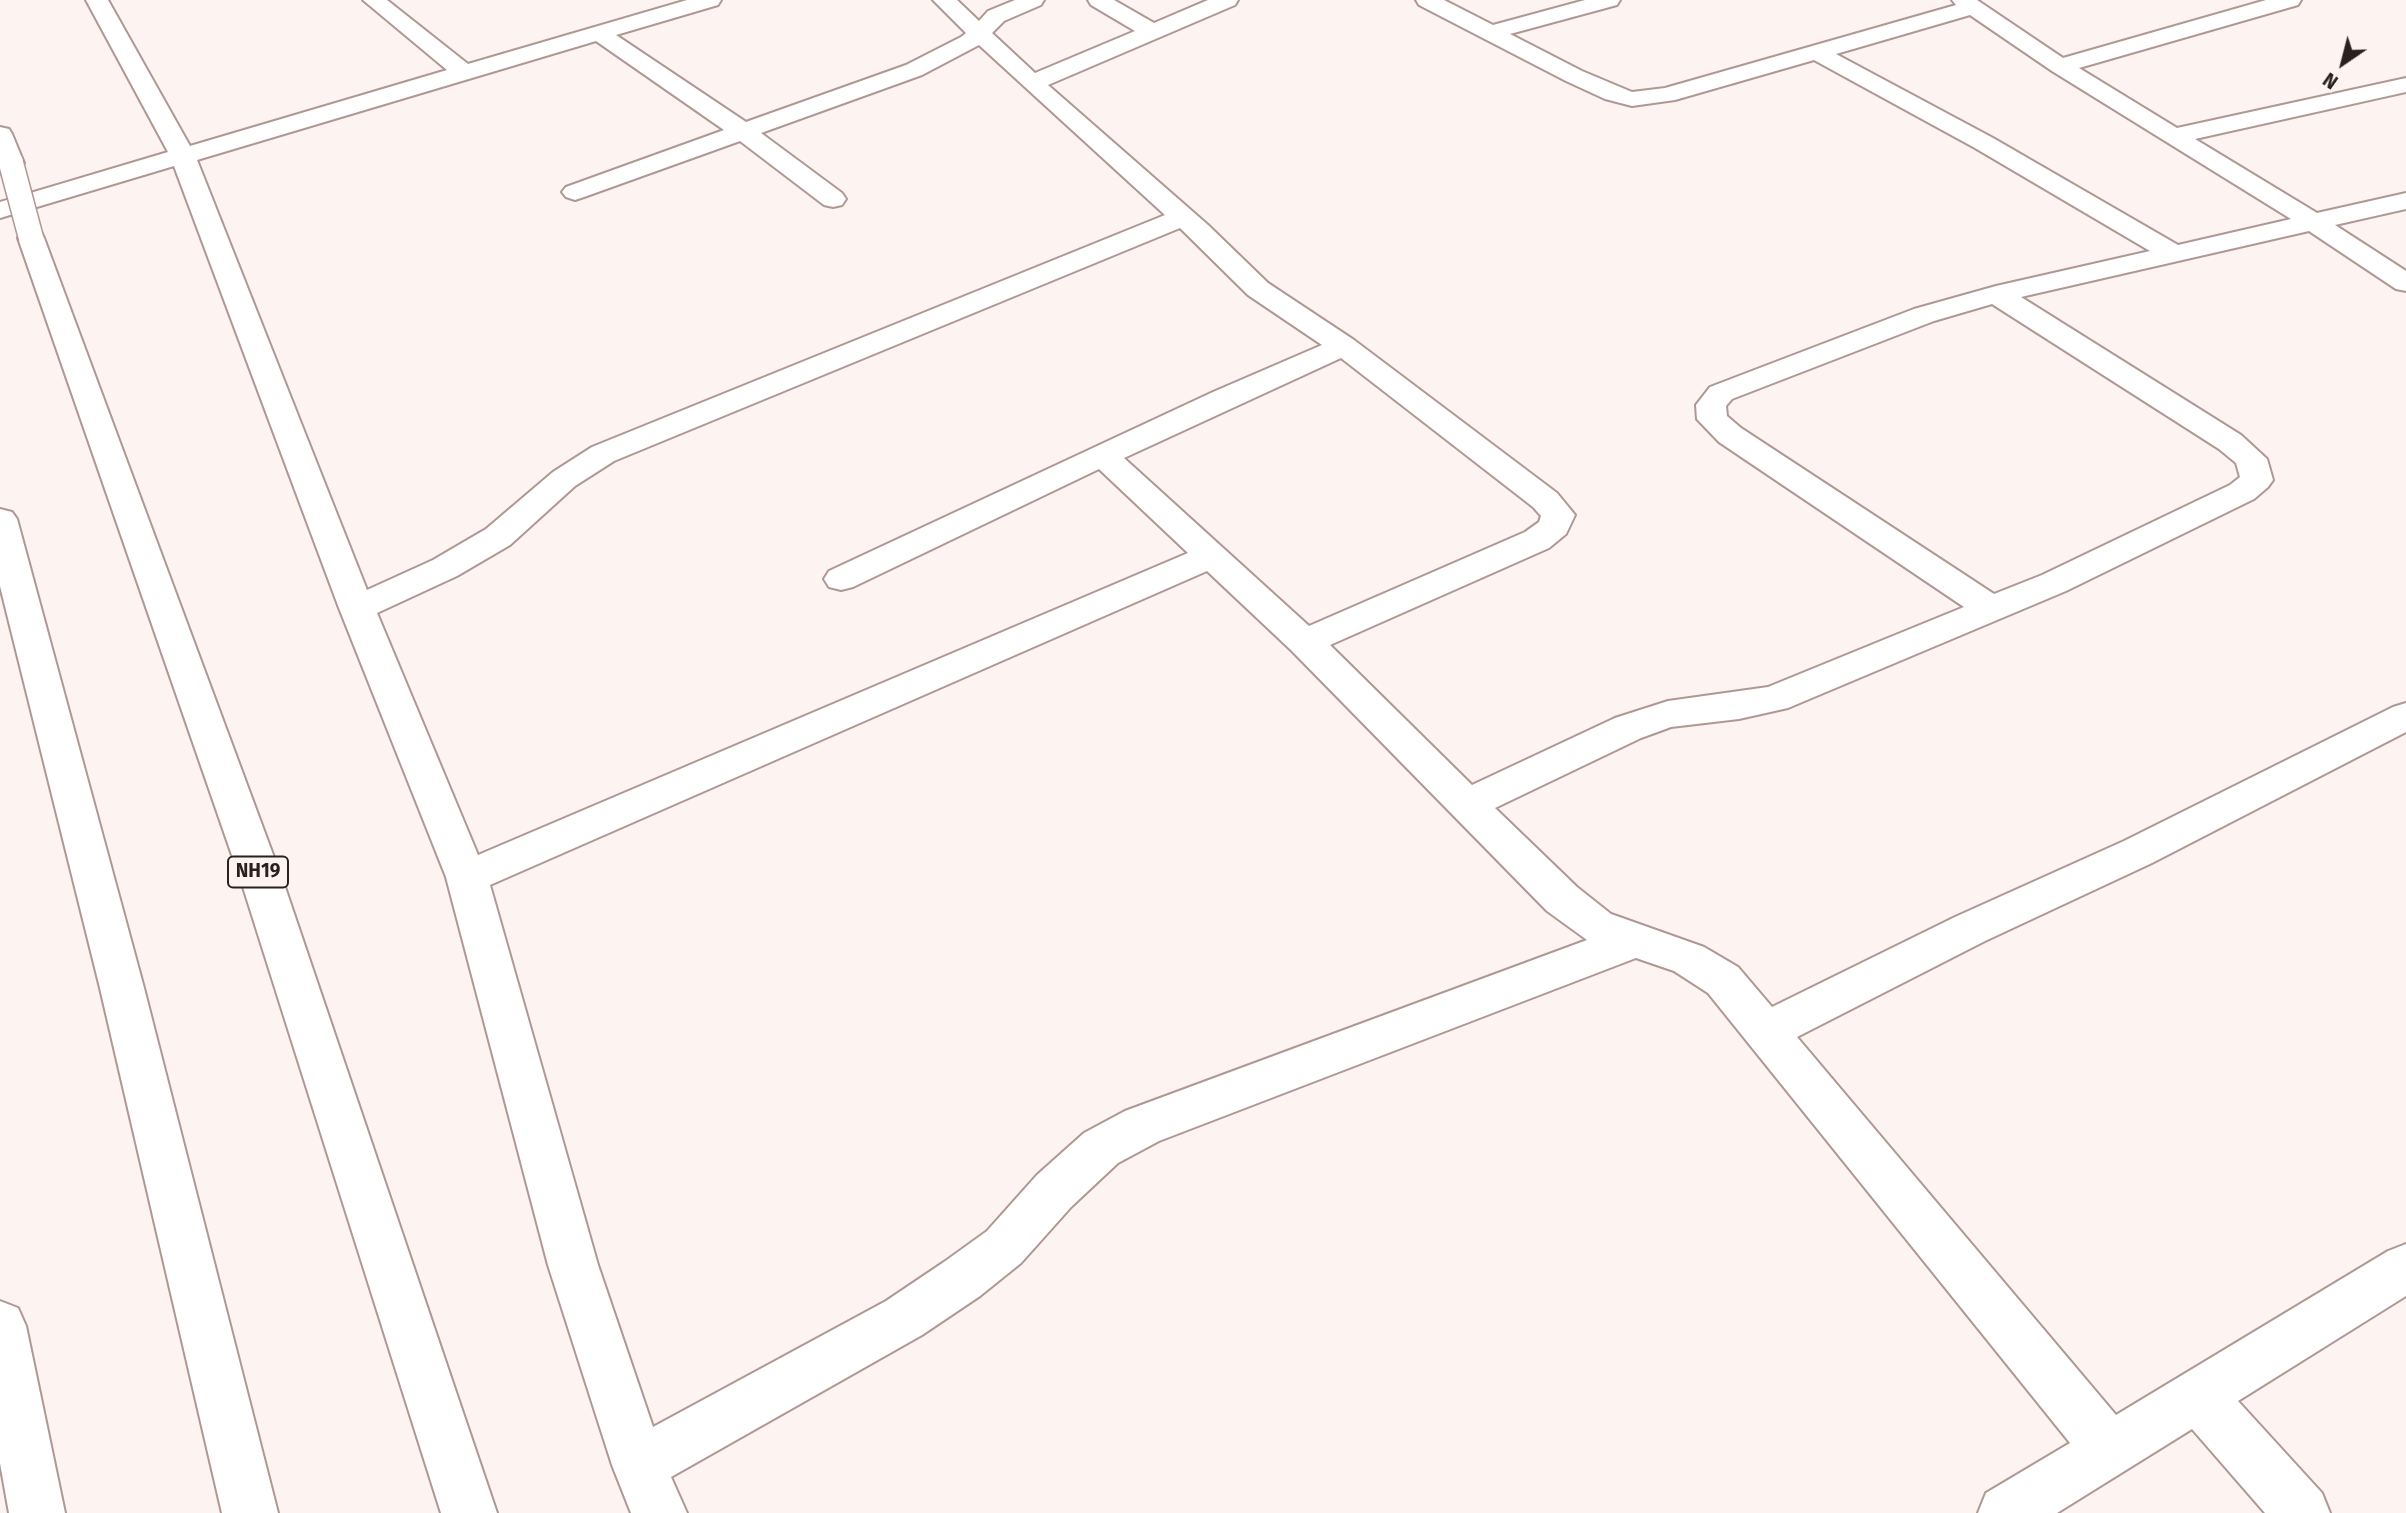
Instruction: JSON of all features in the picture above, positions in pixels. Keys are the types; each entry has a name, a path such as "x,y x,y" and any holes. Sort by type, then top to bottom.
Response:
{"main road":[{"path":"97,0 183,156 357,608 467,877 573,1265 639,1465 659,1513"},
{"path":"374,0 463,72"},
{"path":"0,210 710,0"},
{"path":"944,0 1031,83 1184,217 1258,289 1344,346 1545,500 1559,515 1554,527 1537,540 1305,642"},
{"path":"575,192 914,70 969,42 978,30 996,16 1033,0"},
{"path":"1099,0 1153,32"},
{"path":"1031,83 1227,0"},
{"path":"1427,0 1613,94 1632,99 1667,95 1968,4 2060,66 2313,222 2406,283"},
{"path":"1489,33 1609,0"},
{"path":"2060,66 2290,0"},
{"path":"599,33 742,131 833,199"},
{"path":"1816,52 1984,143 2174,254"},
{"path":"2173,136 2406,85"},
{"name":"NH19","path":"0,134 31,237 264,887 469,1513"},
{"path":"1990,608 1730,435 1712,419 1711,405 1721,393 1924,315 1996,294 2406,201"},
{"path":"357,608 445,568 498,537 564,479 603,454 1184,217"},
{"path":"1467,804 1628,728 1668,713 1739,706 1775,699 2054,583 2242,492 2257,480 2252,459 2230,442 1996,294"},
{"path":"841,579 1102,455 1344,346"},
{"path":"1102,455 1305,642 1562,900 1596,926 1689,959 1723,980 2109,1449"},
{"path":"0,519 122,988 250,1513"},
{"path":"467,877 1212,556"},
{"path":"1766,1031 1969,929 2138,852 2406,716"},
{"path":"639,1465 904,1318 962,1279 1004,1247 1054,1191 1101,1147 1142,1126 1633,940"},
{"path":"2006,1513 2406,1268"},
{"path":"0,1326 37,1513"},
{"path":"2197,1395 2302,1513"}]}
